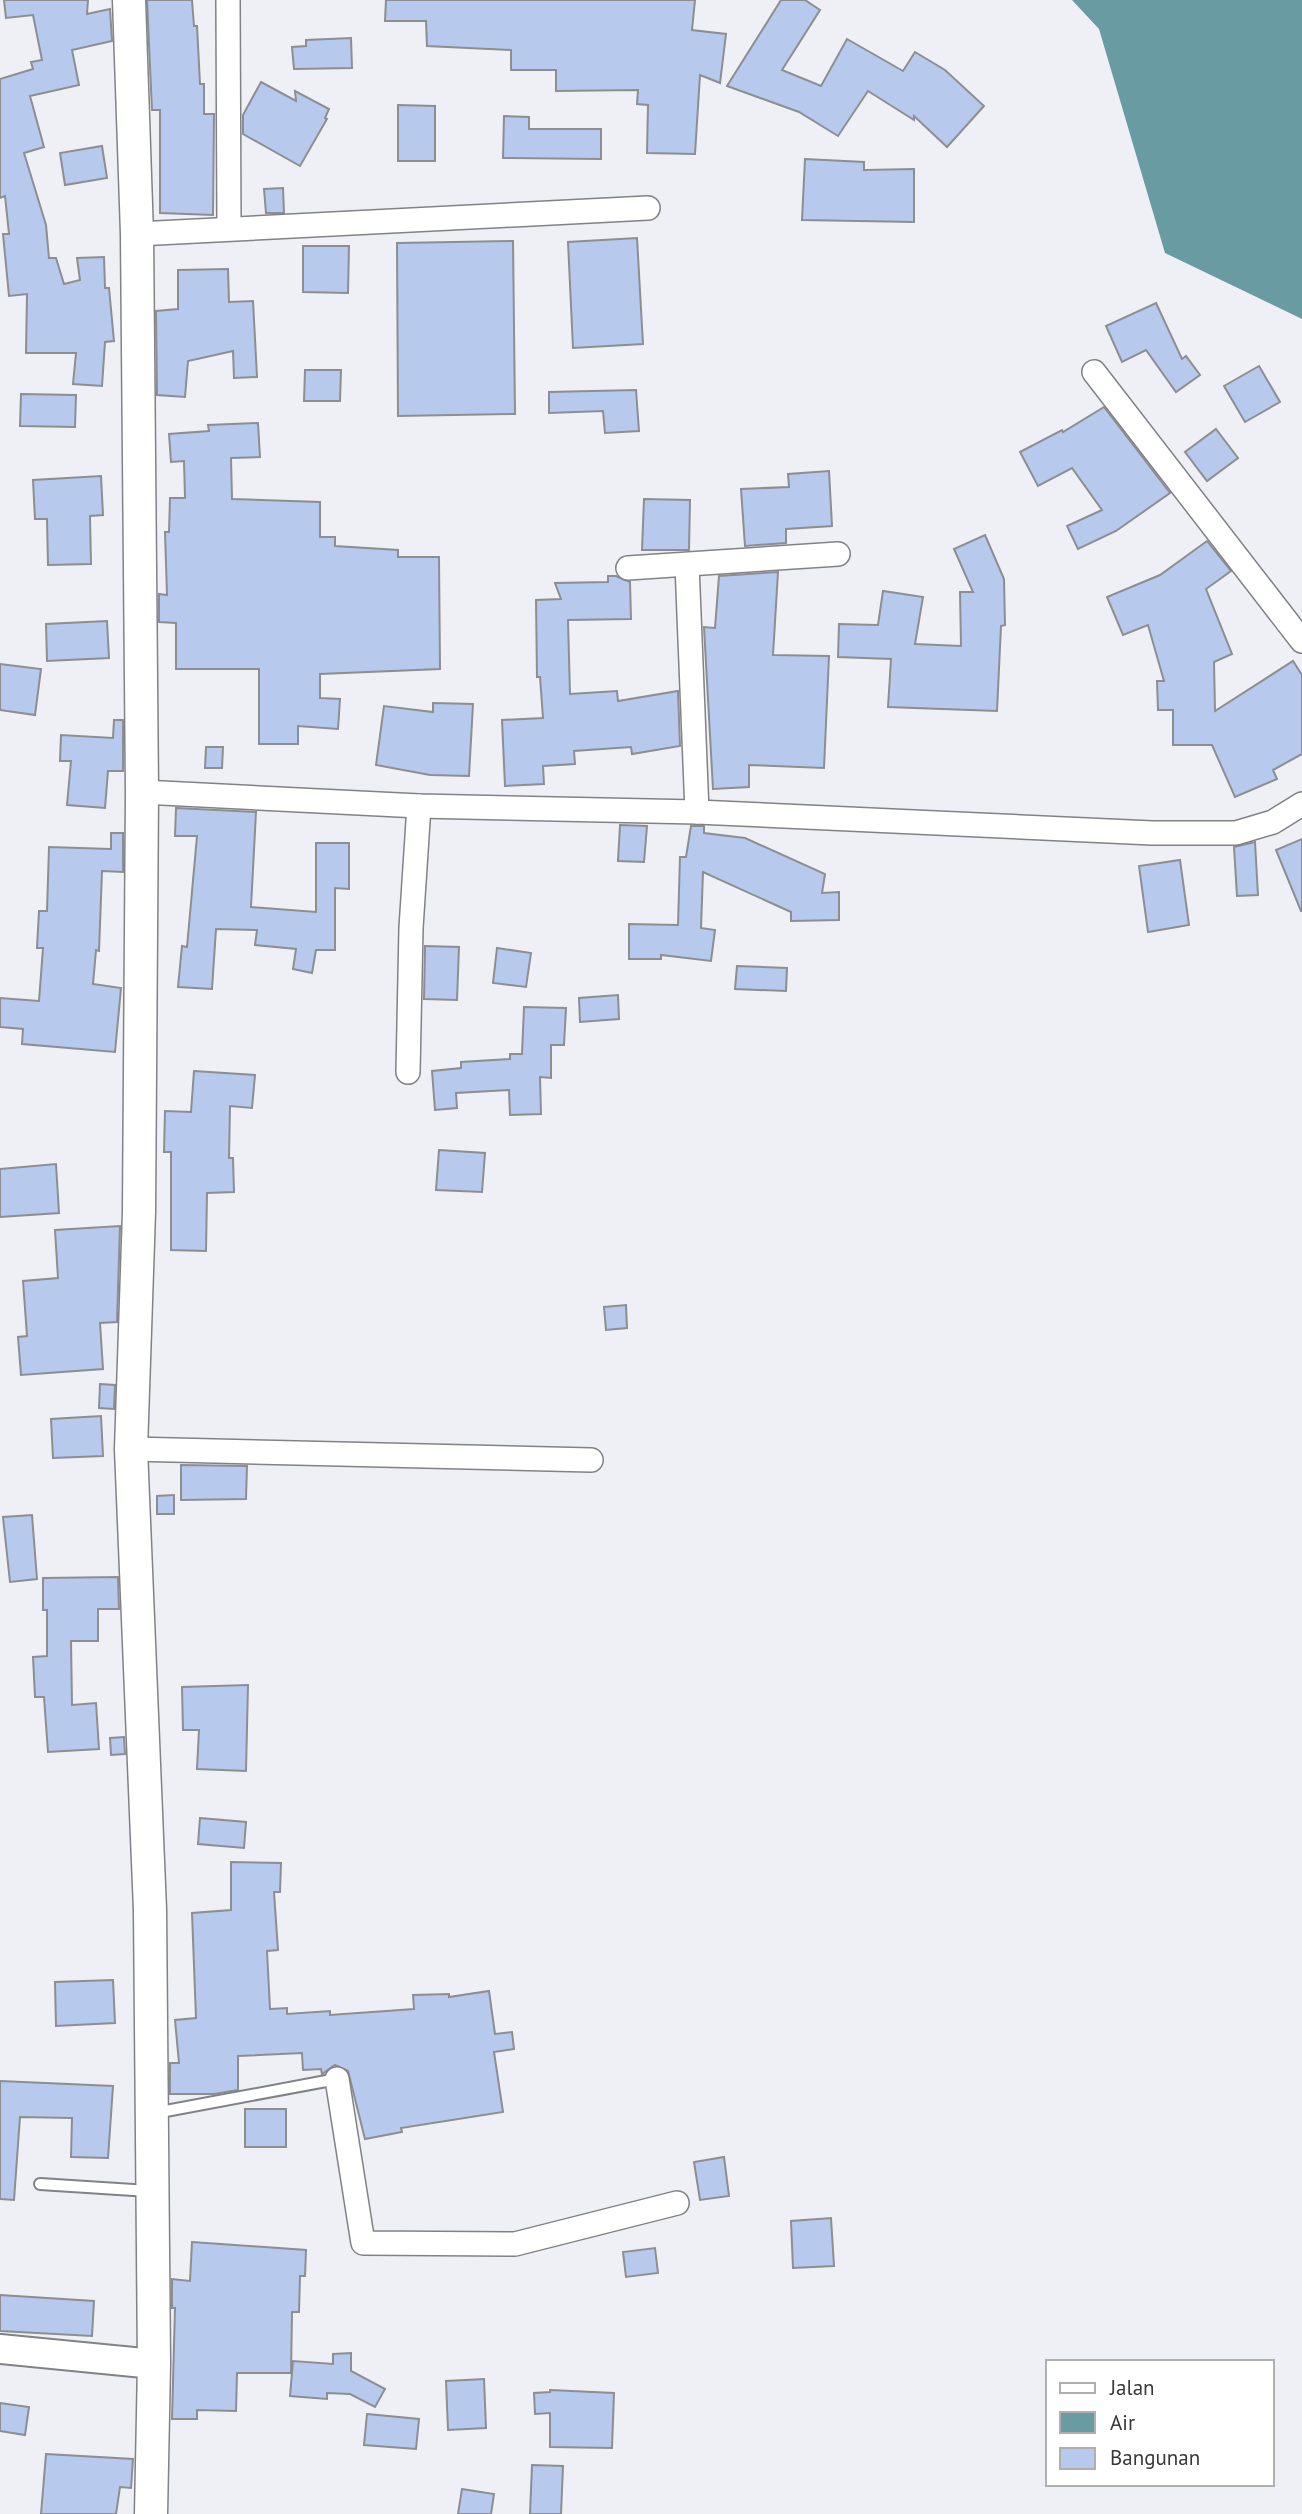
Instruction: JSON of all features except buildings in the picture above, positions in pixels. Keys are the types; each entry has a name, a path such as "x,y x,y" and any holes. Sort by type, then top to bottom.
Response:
{"main road":[{"path":"129,0 137,234 142,792 139,1212 131,1449 147,1774 154,2364 151,2514"}],"street":[{"path":"228,0 229,228"},
{"path":"137,234 648,208"},
{"path":"1094,372 1302,641"},
{"path":"628,568 838,554"},
{"path":"687,565 697,812"},
{"path":"142,792 419,806 697,812 1138,832 1236,833 1273,822 1302,804"},
{"path":"408,1072 411,928 419,806"},
{"path":"131,1449 591,1460"},
{"path":"337,2079 363,2243 515,2244 677,2203"},
{"path":"0,2349 154,2364"}],"lane":[{"path":"152,2114 337,2079"},
{"path":"40,2184 153,2191"}],"water":[{"path":"1072,0 1302,0 1302,319 1165,253 1099,29"}]}
